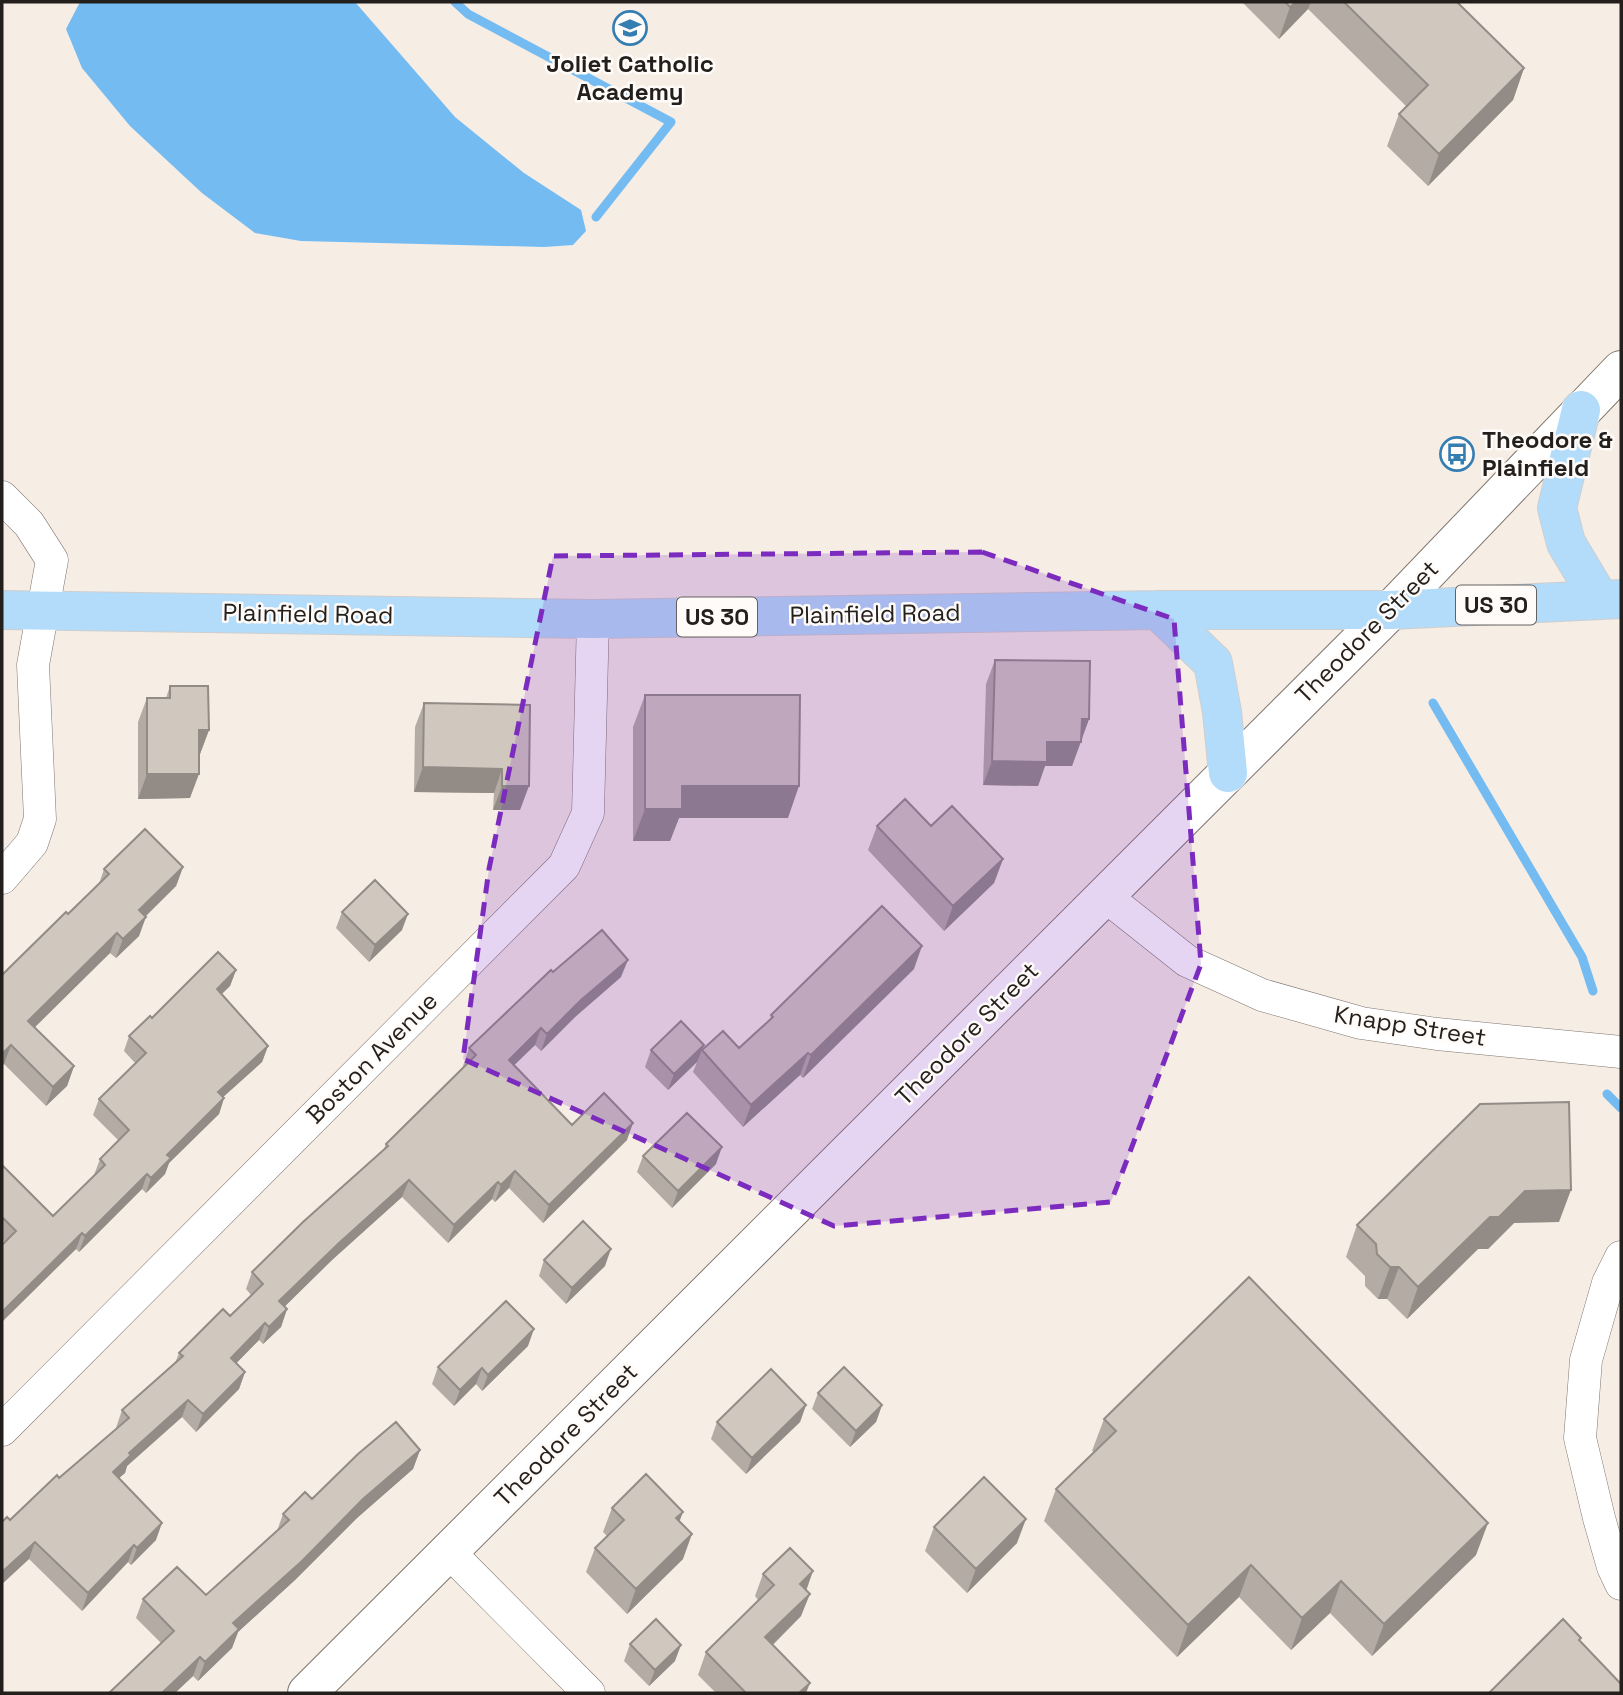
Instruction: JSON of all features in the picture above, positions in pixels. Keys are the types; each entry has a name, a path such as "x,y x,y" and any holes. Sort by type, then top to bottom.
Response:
{"main road":[{"name":"Theodore Street","path":"307,1693 1391,610 1621,370"},
{"path":"1581,410 1558,508 1566,543 1610,600"},
{"name":"Plainfield Road","path":"2,610 593,619 1158,610 1391,610 1610,600"},
{"path":"1158,610 1213,663 1222,712 1228,773"}],"street":[{"path":"2,497 29,524 52,560 33,665 40,819 32,843 2,878"},
{"name":"Boston Avenue","path":"2,1430 564,866 588,813 593,619"},
{"name":"Knapp Street","path":"1105,896 1187,961 1262,995 1361,1023 1437,1034 1621,1052"},
{"path":"1621,1257 1608,1283 1586,1360 1580,1438 1599,1518 1613,1567 1621,1584"},
{"path":"449,1552 589,1693"}],"highlighted area":[{"path":"982,552 1174,619 1201,964 1111,1202 834,1226 463,1059 489,869 553,556"}],"water":[{"path":"80,2 355,2 455,117 524,173 581,210 586,231 573,245 544,247 301,241 255,233 202,193 130,126 82,68 66,29"}],"building":[{"path":"1344,2 1457,2 1524,68 1439,154 1399,114 1428,85"},
{"path":"995,660 1090,661 1089,719 1082,719 1081,742 1047,742 1047,762 992,761"},
{"path":"170,686 208,686 209,730 199,730 199,774 147,774 147,698 170,698"},
{"path":"645,695 800,695 799,786 682,786 682,809 645,809"},
{"path":"424,703 530,705 529,786 502,786 502,769 423,767"},
{"path":"905,799 931,826 952,806 1003,859 953,906 877,826"},
{"path":"145,829 183,867 139,910 146,917 123,939 117,933 28,1021 74,1066 53,1087 11,1045 2,1054 2,975 109,874 104,869"},
{"path":"375,880 408,914 375,945 342,912"},
{"path":"882,906 922,946 811,1055 808,1053 751,1105 702,1050 723,1031 739,1048"},
{"path":"602,930 628,960 581,1000 547,1034 541,1028 509,1060 572,1125 604,1093 633,1123 549,1205 515,1171 501,1185 498,1182 454,1225 409,1180 279,1301 287,1309 269,1327 265,1323 231,1358 245,1372 203,1414 188,1400 129,1453 131,1455 113,1472 162,1523 137,1548 134,1545 88,1593 35,1542 2,1572 2,1522 7,1517 10,1520 57,1475 59,1478 129,1418 122,1410 183,1356 179,1353 223,1309 230,1316 263,1284 252,1272 388,1146 386,1144 476,1055 469,1048 551,970 553,972"},
{"path":"218,952 236,970 217,989 268,1046 218,1092 224,1098 167,1155 171,1158 151,1178 147,1174 85,1236 82,1233 2,1312 2,1245 16,1231 2,1217 2,1165 53,1216 105,1165 100,1159 129,1130 99,1099 146,1053 129,1036 150,1016 152,1018"},
{"path":"681,1021 704,1045 674,1074 651,1050"},
{"path":"1569,1102 1571,1190 1525,1191 1499,1217 1490,1217 1418,1287 1399,1267 1390,1267 1377,1254 1376,1244 1357,1225 1480,1104"},
{"path":"687,1113 722,1147 678,1191 643,1156"},
{"path":"583,1221 611,1249 572,1288 544,1260"},
{"path":"1249,1277 1488,1523 1384,1624 1341,1581 1302,1618 1251,1565 1188,1625 1056,1489 1116,1431 1104,1419"},
{"path":"506,1301 534,1329 488,1375 482,1368 460,1390 438,1367"},
{"path":"844,1367 882,1405 856,1431 818,1393"},
{"path":"771,1369 806,1405 752,1458 717,1422"},
{"path":"396,1422 420,1450 363,1499 302,1561 233,1623 239,1629 205,1662 200,1657 162,1693 109,1693 174,1631 143,1599 177,1567 206,1595 289,1520 283,1514 305,1492 312,1499"},
{"path":"646,1474 683,1512 676,1518 692,1534 636,1589 595,1548 624,1520 612,1508"},
{"path":"984,1477 1026,1519 976,1569 934,1527"},
{"path":"790,1548 813,1571 800,1584 810,1594 765,1637 810,1683 799,1693 746,1693 706,1652 774,1585 763,1574"},
{"path":"656,1619 681,1645 655,1670 630,1644"},
{"path":"1563,1619 1621,1684 1621,1693 1489,1693"}],"waterway":[{"path":"455,2 468,14 671,122 596,217"},
{"path":"1433,703 1582,957 1593,991"},
{"path":"1607,1094 1621,1108"}],"place":[{"name":"Joliet Catholic Academy","path":"630,28"},
{"name":"Theodore & Plainfield","path":"1457,454"}]}
